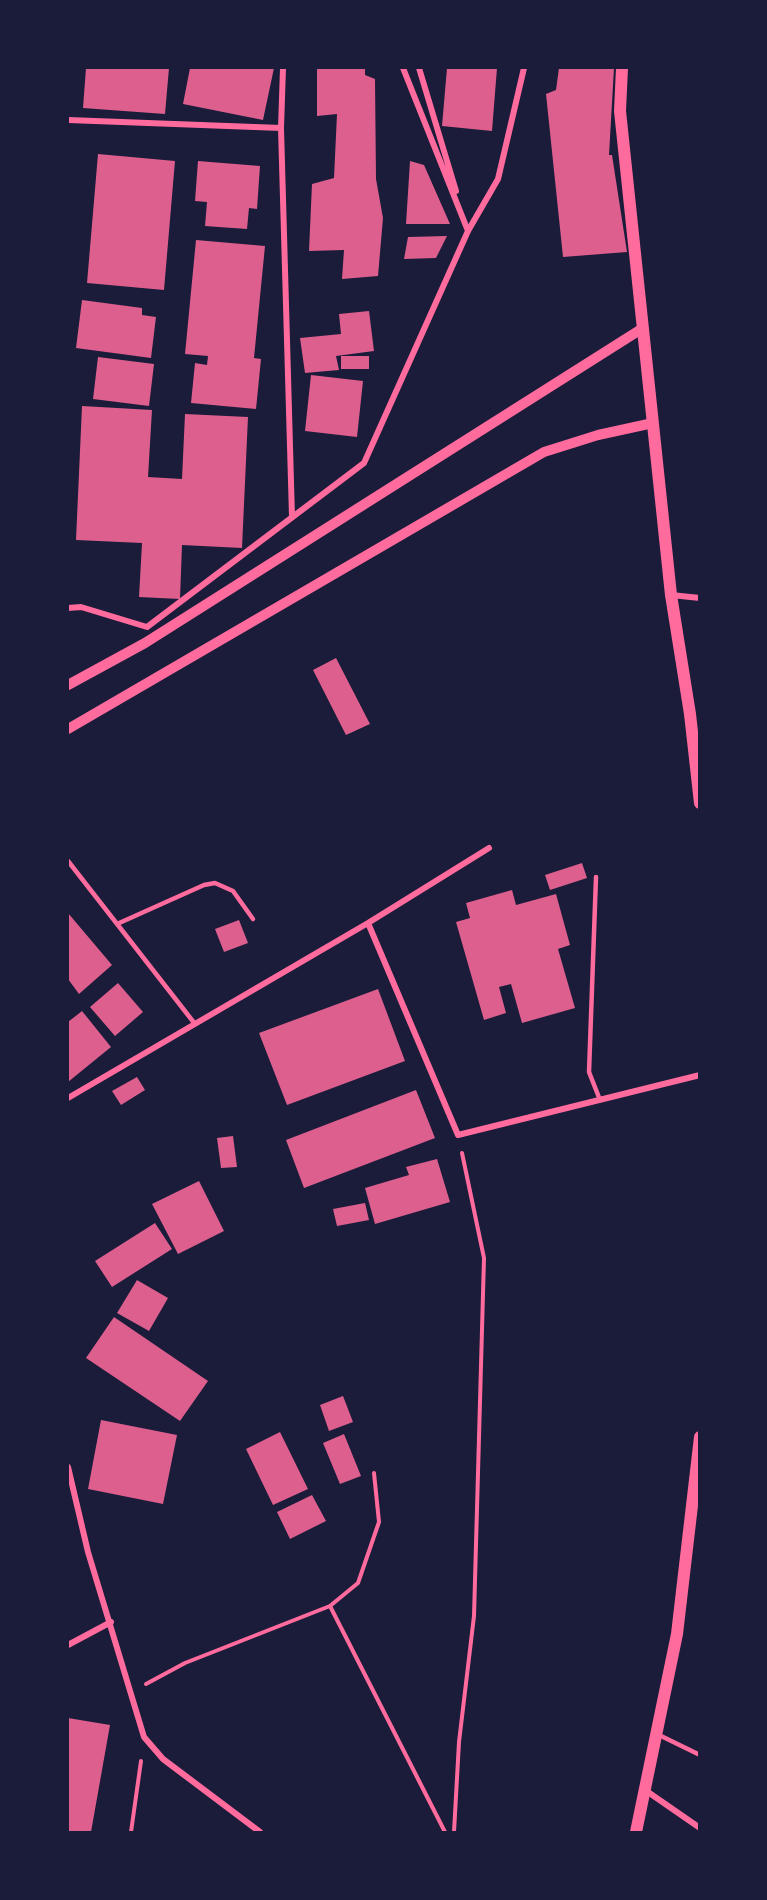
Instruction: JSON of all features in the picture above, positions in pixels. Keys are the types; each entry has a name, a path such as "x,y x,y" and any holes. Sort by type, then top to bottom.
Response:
{"main road":[{"path":"622,68 620,111 671,595 690,714 699,803"},
{"path":"636,1833 677,1634 699,1437"}],"street":[{"path":"283,68 281,128 292,517"},
{"path":"403,68 468,231"},
{"path":"418,68 468,231"},
{"path":"68,608 81,607 147,627 364,463 468,231 498,179 524,68"},
{"path":"68,120 281,128"},
{"path":"68,685 146,643 643,328"},
{"path":"68,729 544,452 598,435 653,423"},
{"path":"671,595 699,598"},
{"path":"68,1098 368,923 489,848"},
{"path":"368,923 459,1135 699,1075"},
{"path":"68,1467 88,1552 144,1737 163,1759 261,1833"},
{"path":"68,1645 111,1622"},
{"path":"645,1790 699,1828"}],"lane":[{"path":"68,861 195,1024"},
{"path":"596,877 589,1071 600,1100"},
{"path":"117,924 204,885 215,883 233,891 253,919"},
{"path":"656,1734 699,1755"}],"path":[{"path":"454,1833 459,1742 474,1616 484,1258 459,1135"},
{"path":"129,1693 185,1664 330,1606 358,1583 379,1522 374,1473"},
{"path":"330,1606 445,1833"},
{"path":"131,1833 144,1737"}],"building":[{"path":"86,68 169,68 165,114 83,108"},
{"path":"190,68 274,68 263,120 183,104"},
{"path":"317,68 365,68 365,75 375,79 376,179 383,218 378,276 342,279 344,250 309,251 312,184 334,178 337,114 317,116"},
{"path":"447,68 497,68 492,131 442,126"},
{"path":"559,68 614,68 609,155 612,155 627,252 563,257 546,94 556,90"},
{"path":"98,154 175,161 164,290 87,283"},
{"path":"198,161 260,166 257,209 249,208 247,229 205,226 207,202 195,201"},
{"path":"410,161 424,165 450,224 406,224"},
{"path":"447,236 436,258 404,259 408,237"},
{"path":"196,240 265,246 254,358 261,359 256,409 191,403 195,363 207,365 208,356 185,354"},
{"path":"82,300 142,308 142,315 156,317 151,358 76,348"},
{"path":"369,311 374,351 336,356 339,370 305,373 300,338 341,334 339,314"},
{"path":"341,356 369,356 369,369 341,369"},
{"path":"98,357 154,364 149,406 93,399"},
{"path":"311,375 363,381 357,437 305,431"},
{"path":"82,406 152,410 148,477 182,479 185,414 248,417 242,548 182,545 180,599 139,597 142,543 76,540"},
{"path":"336,658 370,724 346,735 313,670"},
{"path":"582,863 587,878 550,890 545,875"},
{"path":"512,890 516,905 556,894 570,945 558,949 575,1008 522,1023 511,984 499,987 506,1013 484,1020 456,922 470,918 466,903"},
{"path":"68,913 112,965 79,994 68,979"},
{"path":"239,920 248,943 224,952 215,929"},
{"path":"118,983 143,1012 115,1036 90,1007"},
{"path":"378,989 405,1061 287,1105 259,1033"},
{"path":"82,1011 111,1047 68,1082 68,1022"},
{"path":"137,1077 145,1090 121,1105 112,1091"},
{"path":"416,1090 435,1138 304,1188 286,1140"},
{"path":"233,1136 237,1167 221,1168 217,1138"},
{"path":"437,1159 450,1202 375,1224 365,1188 409,1175 406,1167"},
{"path":"199,1181 224,1231 178,1254 152,1204"},
{"path":"365,1203 369,1220 337,1226 333,1209"},
{"path":"155,1223 172,1249 112,1287 95,1261"},
{"path":"137,1280 168,1298 149,1331 117,1313"},
{"path":"114,1317 208,1381 180,1421 86,1358"},
{"path":"343,1396 353,1422 329,1431 320,1405"},
{"path":"101,1420 177,1435 163,1504 88,1489"},
{"path":"280,1432 308,1489 273,1505 246,1449"},
{"path":"344,1434 361,1476 340,1484 323,1443"},
{"path":"312,1495 326,1521 290,1539 277,1512"},
{"path":"68,1718 110,1725 91,1832 68,1832"}]}
